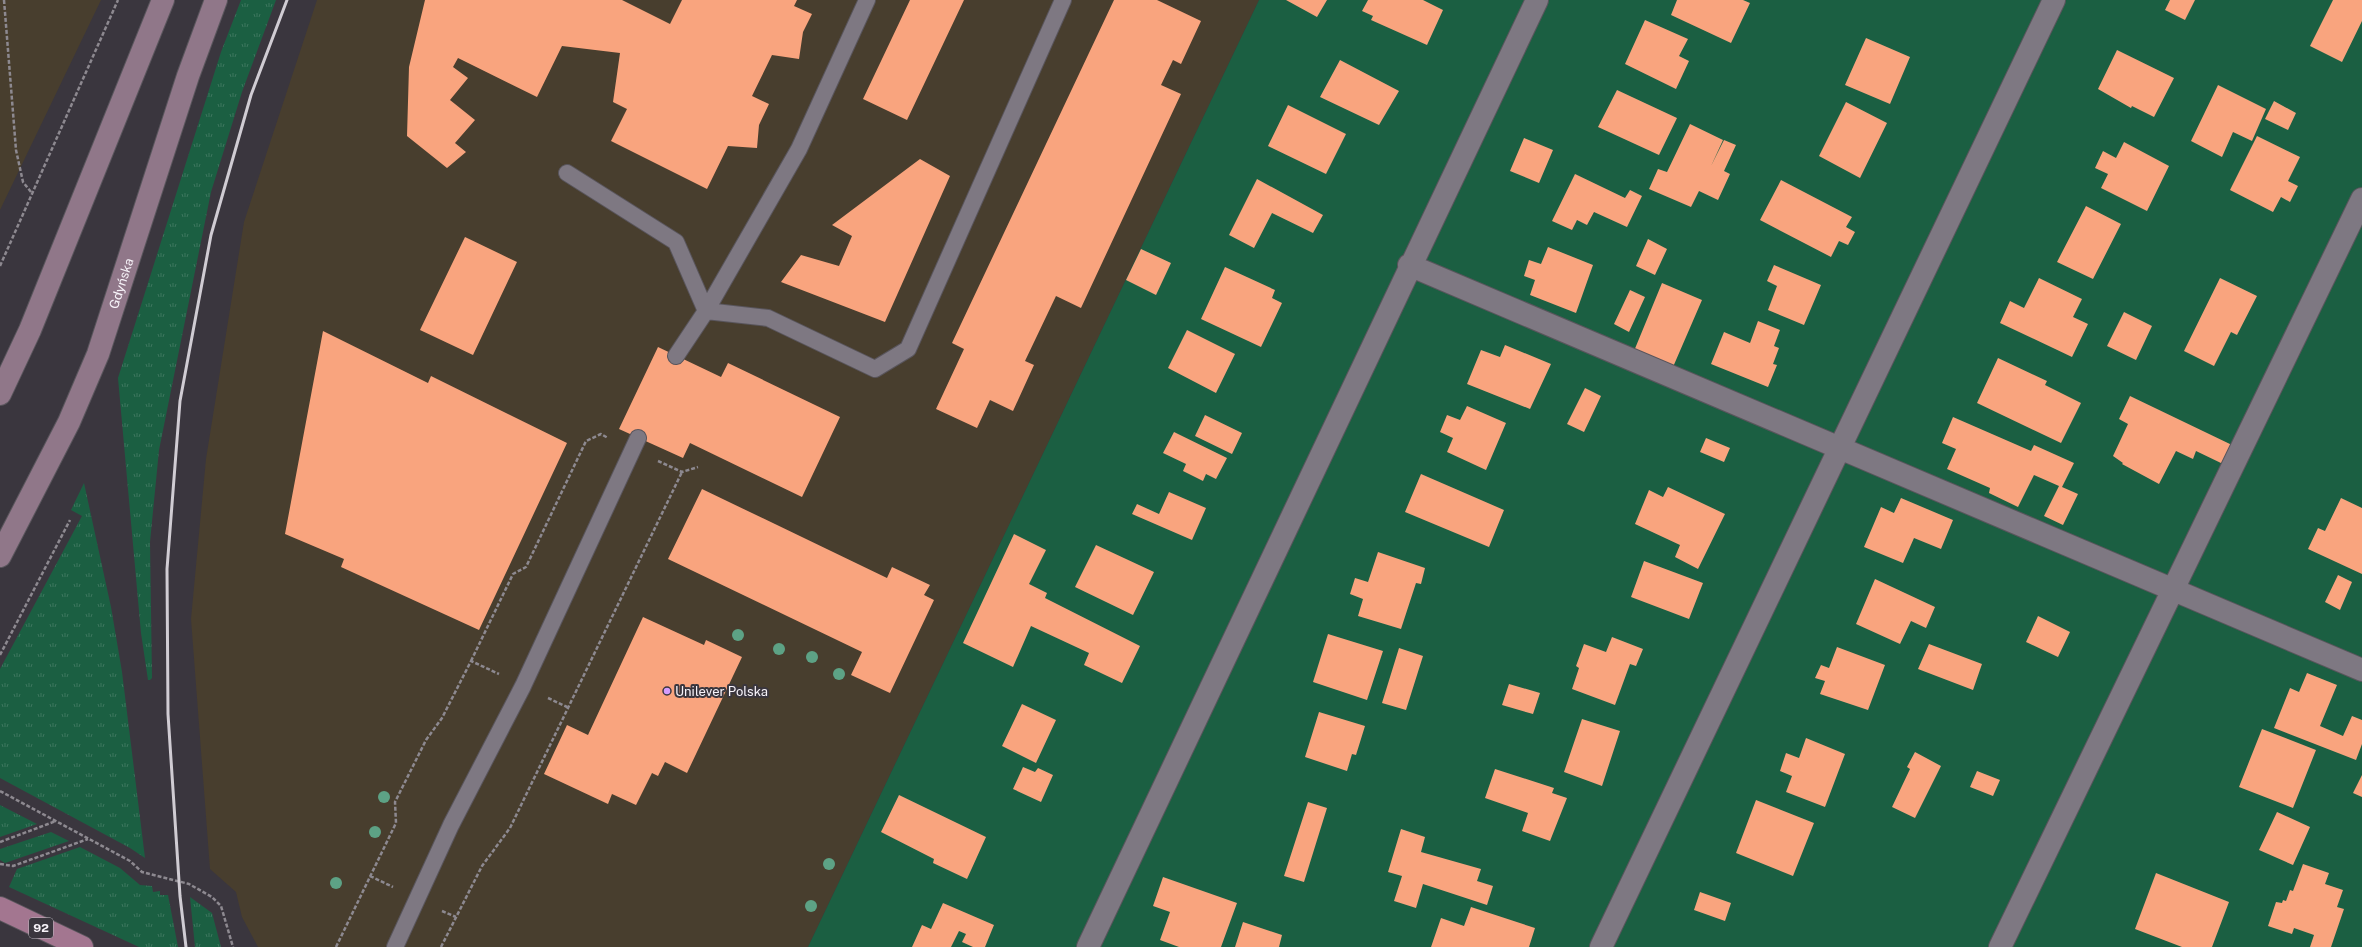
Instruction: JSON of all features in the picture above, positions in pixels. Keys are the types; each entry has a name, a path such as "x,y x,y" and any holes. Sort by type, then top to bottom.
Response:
{"main road":[{"path":"0,394 28,336 163,0"},
{"name":"Gdyńska","path":"0,556 69,422 98,354 188,76 216,0"},
{"name":"92","path":"0,908 82,947"}],"street":[{"path":"1088,947 1409,265 1537,0"},
{"path":"1601,947 2054,0"},
{"path":"2000,947 2362,199"},
{"path":"1409,265 2362,670"}],"lane":[{"path":"676,356 706,311 799,149 867,0"},
{"path":"706,311 768,318 875,369 908,349 1063,0"},
{"path":"567,173 676,242 706,311"},
{"path":"395,947 451,825 523,686 636,443"}],"path":[{"path":"4,0 16,150 23,182 31,192"},
{"path":"0,266 31,192 118,0"},
{"path":"336,947 396,823 395,802 426,740 442,718 513,574 526,568 586,441 601,434 636,443 682,472"},
{"path":"440,947 482,866 510,828 567,707 682,472 698,467"},
{"path":"0,655 70,520"},
{"path":"471,661 567,707"},
{"path":"0,791 130,861 142,872 189,884 212,897 221,906 232,947"},
{"path":"0,842 56,821"},
{"path":"0,864 13,866 89,839"}],"shaded area":[{"path":"0,0 101,0 0,210"},
{"path":"317,0 1259,0 808,947 258,947 242,917 236,892 210,869 191,619 206,459 244,222"}],"green space":[{"path":"241,0 276,0 242,92 211,192 159,450 150,542 152,678 148,680 141,633 118,378 221,52"},
{"path":"1259,0 2362,0 2362,947 808,947"},
{"path":"84,483 111,607 122,672 145,858 130,848 0,778 0,669 82,516 71,510"},
{"path":"0,805 37,824 0,837"},
{"path":"51,832 69,841 5,863 0,860 0,849"},
{"path":"80,847 120,868 140,885 152,886 153,892 160,891 160,895 168,895 178,947 139,947 9,887 17,869"},
{"path":"190,897 212,913 221,947 195,947"}],"building":[{"path":"425,0 622,0 670,24 682,0 797,0 794,6 812,14 803,32 799,59 772,55 752,96 769,104 759,125 757,148 728,146 707,189 611,141 627,109 613,102 620,53 562,46 537,97 458,58 453,67 468,78 450,100 475,120 455,143 466,152 447,168 407,136 409,67"},
{"path":"910,0 964,0 907,120 863,99"},
{"path":"1114,0 1157,0 1201,21 1181,64 1173,60 1161,85 1181,94 1081,308 1056,296 1025,361 1034,365 1013,411 990,400 977,428 936,409 964,349 952,343"},
{"path":"1286,0 1327,0 1317,17"},
{"path":"1368,0 1423,0 1443,10 1427,45 1371,20 1373,16 1362,11"},
{"path":"1677,0 1743,0 1750,3 1731,43 1671,15"},
{"path":"2170,0 2195,0 2185,20 2165,10"},
{"path":"2333,0 2362,0 2362,21 2342,62 2310,46"},
{"path":"1645,20 1688,39 1679,56 1689,61 1676,89 1625,64"},
{"path":"1866,38 1910,57 1890,104 1845,85"},
{"path":"2117,50 2174,78 2154,117 2132,106 2131,108 2098,89"},
{"path":"1340,60 1399,91 1379,125 1320,97"},
{"path":"2218,85 2266,109 2252,141 2233,132 2222,157 2191,141"},
{"path":"1617,90 1677,118 1659,155 1598,127"},
{"path":"2274,101 2296,113 2288,130 2265,119"},
{"path":"1846,102 1887,123 1860,178 1819,156"},
{"path":"1288,105 1346,134 1326,174 1268,146"},
{"path":"1690,124 1723,140 1711,166 1724,140 1736,145 1724,171 1730,174 1718,200 1699,191 1691,207 1649,189 1658,169 1667,172"},
{"path":"2257,136 2300,157 2288,181 2298,186 2290,202 2281,197 2273,212 2230,190"},
{"path":"1524,138 1553,150 1539,183 1510,171"},
{"path":"2124,142 2169,166 2147,211 2101,188 2108,174 2095,168 2103,151 2116,158"},
{"path":"920,159 950,176 885,322 781,282 801,255 839,266 852,236 832,225"},
{"path":"1575,174 1625,198 1630,190 1642,196 1627,227 1594,212 1587,225 1577,220 1572,230 1552,221"},
{"path":"1257,179 1323,215 1313,233 1272,213 1254,248 1229,235"},
{"path":"1781,180 1852,217 1846,227 1855,232 1848,245 1839,241 1831,257 1760,220"},
{"path":"2086,206 2121,224 2093,279 2057,262"},
{"path":"465,237 517,262 473,355 420,330"},
{"path":"1648,239 1667,249 1655,275 1636,266"},
{"path":"1548,247 1593,265 1576,313 1530,295 1535,280 1524,276 1529,260 1541,264"},
{"path":"1141,249 1171,263 1156,295 1126,280"},
{"path":"1774,265 1821,285 1804,325 1768,310 1777,286 1767,281"},
{"path":"1225,267 1275,290 1272,298 1282,303 1261,347 1201,319"},
{"path":"2039,278 2082,299 2073,317 2088,324 2072,357 2000,323 2010,301 2024,308"},
{"path":"2220,278 2257,296 2237,335 2231,332 2214,366 2184,351"},
{"path":"1662,283 1702,300 1673,367 1634,351"},
{"path":"1630,290 1645,297 1629,332 1614,324"},
{"path":"2124,312 2152,326 2136,360 2107,346"},
{"path":"1758,321 1780,330 1774,346 1779,348 1773,364 1777,365 1768,387 1711,364 1724,332 1750,343"},
{"path":"1187,330 1235,354 1216,393 1168,368"},
{"path":"323,331 428,383 431,376 567,443 479,630 341,567 344,559 285,534"},
{"path":"1505,345 1551,364 1530,409 1467,384 1481,350 1500,357"},
{"path":"658,347 721,377 728,363 840,417 802,497 690,443 683,458 619,429"},
{"path":"1998,358 2047,381 2045,385 2081,403 2061,443 1977,403"},
{"path":"1585,388 1601,396 1584,432 1567,424"},
{"path":"2130,396 2232,445 2223,464 2196,451 2193,459 2176,451 2159,484 2122,464 2123,463 2113,456 2128,424 2119,419"},
{"path":"1467,406 1506,423 1486,470 1447,452 1453,438 1440,432 1447,415 1460,420"},
{"path":"1205,415 1242,433 1232,454 1195,436"},
{"path":"1953,417 2031,451 2034,445 2074,463 2062,487 2078,494 2063,525 2044,516 2059,486 2034,475 2018,507 1989,493 1990,488 1947,469 1956,449 1942,443"},
{"path":"1174,432 1227,458 1216,479 1206,474 1203,481 1183,471 1186,464 1163,453"},
{"path":"1706,438 1730,448 1724,462 1700,452"},
{"path":"1421,474 1504,510 1489,547 1405,512"},
{"path":"1668,487 1725,514 1698,569 1675,557 1680,545 1635,524 1649,490 1663,497"},
{"path":"702,489 887,578 892,567 930,585 924,595 934,600 890,693 851,675 862,652 668,559"},
{"path":"1169,492 1206,508 1192,540 1132,514 1137,504 1159,514"},
{"path":"1901,498 1953,520 1941,549 1914,538 1903,563 1864,547 1881,507 1894,513"},
{"path":"2341,498 2362,508 2362,574 2308,549 2318,528 2325,531"},
{"path":"1014,534 1046,550 1029,584 1047,593 1045,598 1140,646 1122,683 1084,665 1089,653 1031,626 1013,667 963,643"},
{"path":"1096,545 1154,572 1133,615 1075,587"},
{"path":"1378,552 1425,568 1421,584 1416,583 1401,629 1358,616 1363,599 1350,594 1355,578 1368,582"},
{"path":"1644,561 1703,583 1689,619 1631,597"},
{"path":"2338,575 2352,582 2340,610 2325,602"},
{"path":"1875,579 1935,607 1926,628 1911,621 1900,644 1856,624"},
{"path":"2038,616 2070,632 2058,657 2026,642"},
{"name":"Unilever Polska","path":"643,617 704,645 706,640 742,657 687,773 665,762 658,776 652,773 636,805 612,794 608,804 544,774 567,725 588,735"},
{"path":"1328,634 1383,651 1367,700 1313,682"},
{"path":"1612,637 1643,649 1636,666 1630,664 1615,705 1572,689 1579,668 1576,666 1584,644 1606,652"},
{"path":"1929,644 1982,664 1973,690 1918,669"},
{"path":"1837,647 1885,665 1868,710 1820,694 1825,681 1815,678 1821,665 1829,668"},
{"path":"1399,648 1423,656 1406,710 1382,703"},
{"path":"2307,673 2337,685 2320,726 2343,736 2352,716 2362,720 2362,744 2356,760 2274,728 2290,688 2299,692"},
{"path":"1509,684 1540,693 1533,714 1502,705"},
{"path":"1022,704 1056,720 1036,763 1002,746"},
{"path":"1319,712 1365,726 1356,755 1352,754 1347,771 1305,757"},
{"path":"1582,719 1620,731 1602,786 1564,772"},
{"path":"2262,729 2316,750 2293,808 2239,787"},
{"path":"1806,738 1845,754 1825,807 1786,792 1792,776 1780,771 1786,753 1799,758"},
{"path":"1915,752 1941,766 1915,818 1892,807 1910,769 1907,767"},
{"path":"1023,767 1035,772 1038,768 1053,775 1041,802 1013,789"},
{"path":"1495,769 1554,788 1552,793 1567,798 1550,841 1522,831 1528,813 1485,798"},
{"path":"1977,771 2000,780 1993,796 1970,787"},
{"path":"2362,775 2362,797 2353,793"},
{"path":"899,795 986,837 967,879 933,863 934,859 881,832"},
{"path":"1756,800 1814,823 1793,876 1736,853"},
{"path":"1308,802 1327,808 1304,882 1284,876"},
{"path":"2277,812 2310,827 2293,865 2259,850"},
{"path":"1401,829 1425,837 1421,852 1481,869 1477,881 1493,886 1487,905 1423,884 1416,908 1394,901 1402,876 1388,872"},
{"path":"2303,864 2329,873 2325,884 2343,890 2337,907 2344,909 2331,947 2310,947 2314,935 2294,928 2292,934 2268,926 2276,902 2282,903 2283,900 2286,901 2290,890 2293,891"},
{"path":"2156,873 2229,902 2212,947 2182,947 2135,929"},
{"path":"1163,877 1237,903 1221,947 1179,947 1160,940 1170,912 1153,906"},
{"path":"1700,892 1731,903 1725,921 1694,910"},
{"path":"943,903 994,925 985,947 973,947 962,942 966,934 959,931 951,947 912,947 922,925 931,929"},
{"path":"1471,907 1535,928 1529,947 1431,947 1441,918 1464,926"},
{"path":"1243,922 1282,935 1279,947 1235,947"}],"railway":[{"path":"186,947 180,896 168,714 167,569 180,401 211,235 251,95 287,0"}],"place":[{"name":"Unilever Polska","path":"667,691"}]}
